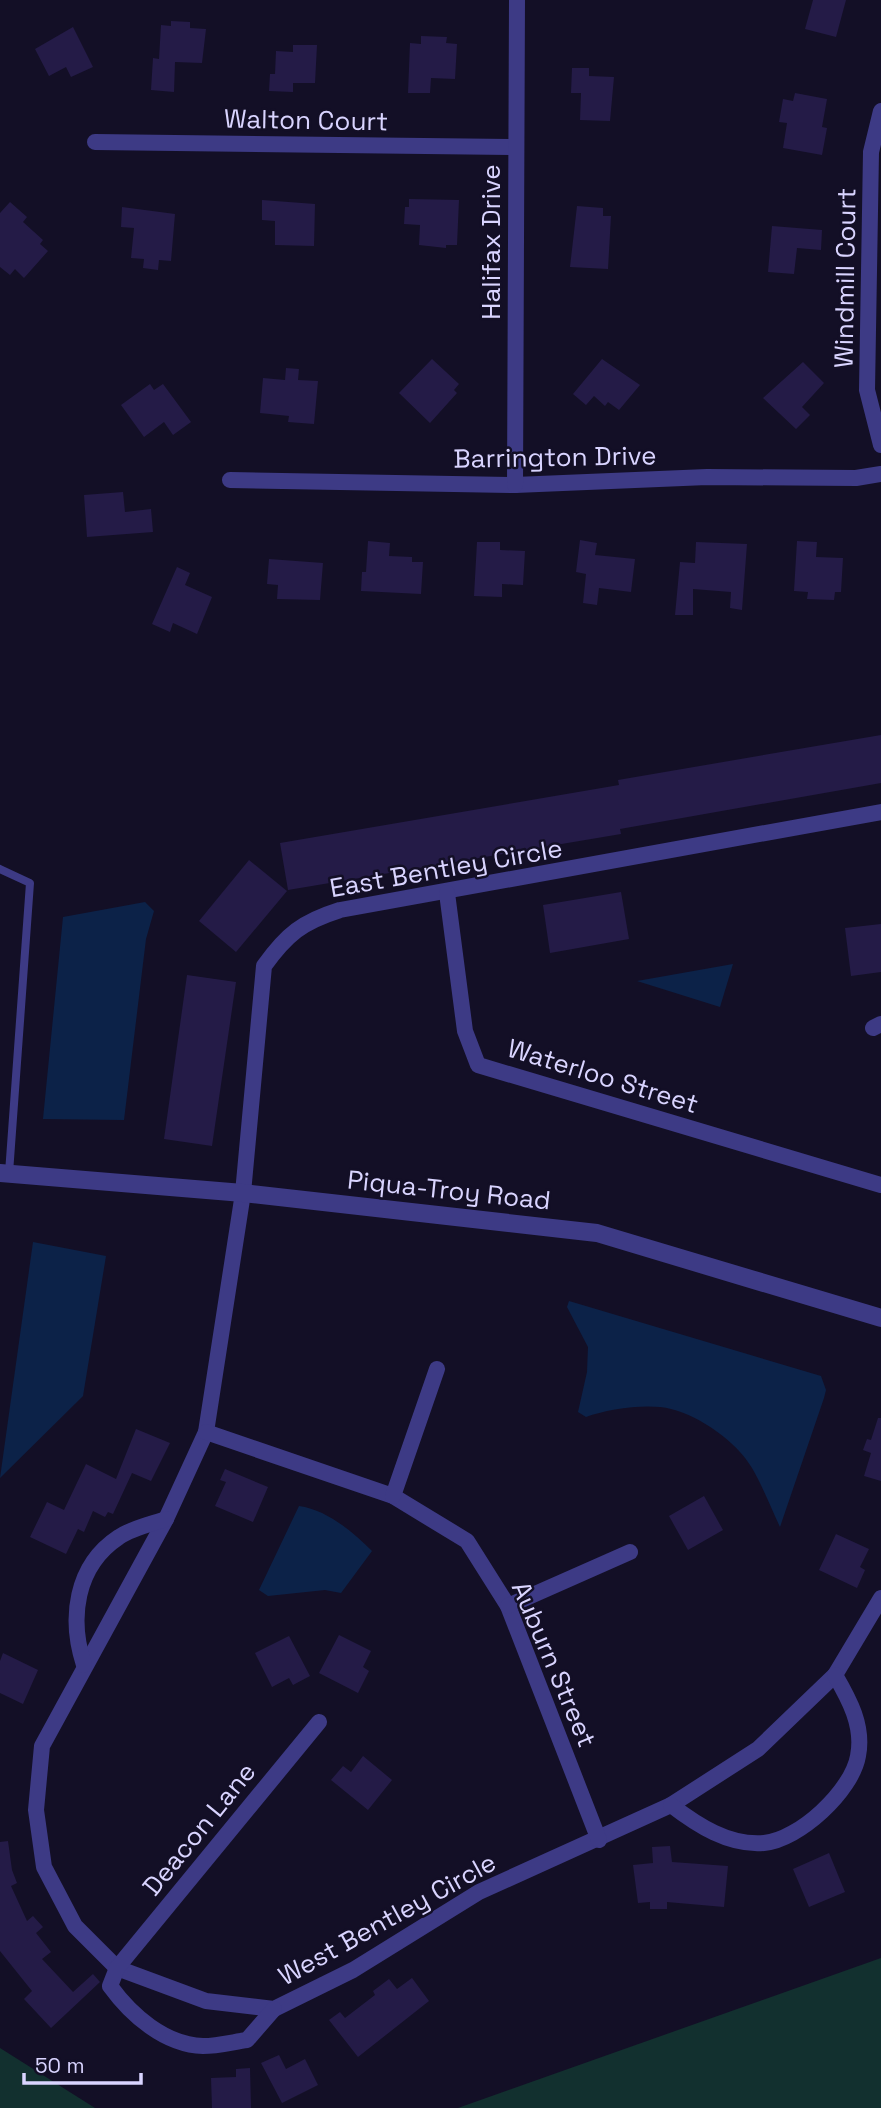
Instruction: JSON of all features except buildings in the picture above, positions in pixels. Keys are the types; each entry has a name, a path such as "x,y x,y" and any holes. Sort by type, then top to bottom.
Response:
{"street":[{"name":"Halifax Drive","path":"515,485 517,0"},
{"name":"Windmill Court","path":"881,111 871,152 867,390 881,446"},
{"name":"Walton Court","path":"95,142 516,147"},
{"name":"Barrington Drive","path":"229,480 515,485 707,477 856,478 881,474"},
{"name":"East Bentley Circle","path":"243,1193 264,966 281,942 308,920 340,910 447,893 881,812"},
{"name":"Waterloo Street","path":"447,893 465,1031 478,1065 881,1185"},
{"name":"Piqua-Troy Road","path":"5,1173 243,1193 597,1233 881,1318"},
{"name":"West Bentley Circle","path":"243,1193 206,1432 166,1519 42,1746 36,1810 44,1867 75,1926 117,1968 206,2001 274,2010 353,1970 479,1892 599,1840 671,1805 758,1749 835,1675 881,1598"},
{"path":"393,1496 437,1369"},
{"name":"Auburn Street","path":"206,1432 393,1496 467,1541 509,1606 599,1840"},
{"path":"84,1665 77,1643 75,1614 80,1587 98,1558 120,1537 166,1519"},
{"path":"509,1606 630,1552"},
{"path":"671,1805 690,1820 727,1839 764,1843 797,1833 835,1799 858,1756 855,1710 835,1675"},
{"name":"Deacon Lane","path":"117,1968 319,1722"},
{"path":"117,1968 110,1986 128,2011 166,2036 202,2046 247,2040 274,2010"}],"lane":[{"path":"0,869 30,884 5,1173"}],"green space":[{"path":"881,1958 881,2108 458,2108"},
{"path":"0,2048 95,2108 0,2108"}],"water":[{"path":"145,902 154,911 146,939 124,1120 43,1119 63,917"},
{"path":"733,964 720,1007 637,981"},
{"path":"33,1242 106,1256 83,1396 0,1478"},
{"path":"569,1301 821,1376 826,1390 824,1398 780,1527 745,1458 717,1431 705,1424 682,1412 662,1407 628,1408 586,1417 578,1412 587,1372 588,1347 567,1307"},
{"path":"299,1506 329,1517 372,1551 341,1593 325,1590 268,1596 259,1590"}]}
